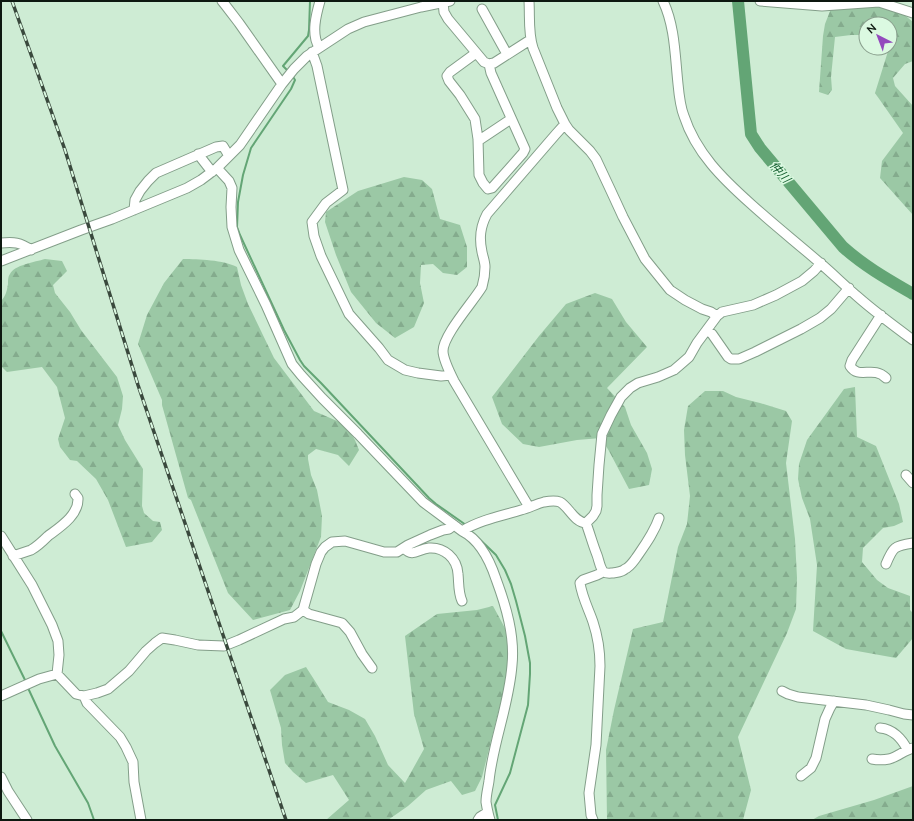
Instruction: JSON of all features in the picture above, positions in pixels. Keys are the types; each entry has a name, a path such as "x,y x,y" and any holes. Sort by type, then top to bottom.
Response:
{"street":[{"path":"222,1 282,84"},
{"path":"320,1 317,9 315,30 317,66 343,190 326,203 312,222 314,236 321,256 349,314 388,360 405,370 441,376 451,375"},
{"path":"529,1 530,40 557,108 569,130 596,159 627,225 645,259 670,290 685,300 717,316"},
{"path":"663,1 672,33 680,103 691,134 711,164 734,189 782,232 821,263 858,298 913,340"},
{"path":"760,1 822,4 879,2 913,13"},
{"path":"1,261 112,219 187,188 214,170 240,145 282,84 306,56 348,28 364,22 446,2 444,12 448,19 484,62 489,64 494,63 530,40"},
{"path":"482,9 507,54"},
{"path":"476,53 450,72 447,76 475,119 478,141 479,175 488,189 492,188 525,149 491,73 489,64"},
{"path":"478,141 511,119"},
{"path":"529,507 451,375 443,351 450,332 482,287 485,278 485,266 480,240 483,220 565,124"},
{"path":"134,210 140,191 156,173 220,146 222,146 229,156"},
{"path":"198,154 214,170 226,178 232,188 232,227 239,250 292,364 316,392 423,502 468,534 481,548 493,569 506,608 510,628 512,664 508,692 490,767 486,801 489,816 480,817 478,820"},
{"path":"1,242 15,242 24,245 31,250"},
{"path":"586,523 593,516 597,506 596,495 602,434 621,398 630,388 638,383 674,370 689,357 697,343 717,316 722,312 753,305 776,295 802,281 821,263"},
{"path":"707,330 712,334 728,357 731,359 739,359 756,352 820,318 831,309 849,288"},
{"path":"881,315 852,360 850,366 855,372 874,372 879,373 886,378"},
{"path":"906,475 913,483"},
{"path":"13,556 32,549 40,544 64,524 77,506 78,498 75,494"},
{"path":"462,531 475,524 546,502 560,503 578,520 586,523"},
{"path":"593,820 591,815 589,793 596,746 600,653 593,622 580,583 583,580 603,572 620,572 627,568 649,540 659,518"},
{"path":"586,523 603,572"},
{"path":"1,536 32,585 52,625 58,641 59,655 57,674 76,694 84,696 108,689 130,671 146,651 162,638 198,645 224,646 284,619 294,617 303,610 316,564 321,552 332,542 345,541 384,552 397,552 430,535 449,529 454,525"},
{"path":"886,564 892,551 896,547 901,544 913,543"},
{"path":"404,548 407,552 413,553 426,548 442,549 448,553 456,564 459,591 462,601"},
{"path":"303,610 308,614 342,623 350,632 362,654 372,668"},
{"path":"1,696 39,679 57,674"},
{"path":"782,691 798,697 866,705 913,715"},
{"path":"84,696 87,703 120,737 133,762 134,782 141,820"},
{"path":"801,776 810,768 816,758 825,719 834,701"},
{"path":"872,759 888,759 910,749 897,736 887,729 880,728"},
{"path":"1,777 8,791 27,820"}],"green space":[{"path":"859,1 896,8 913,22 913,61 905,64 893,78 895,86 913,106 913,215 880,178 882,161 903,133 875,93 887,56 898,56 898,16 858,16 858,35 835,37 831,77 832,90 828,95 819,92 823,36 825,24 832,6"},
{"path":"404,177 422,180 432,189 440,219 460,225 467,247 467,267 457,275 443,273 433,264 421,265 420,283 424,303 414,327 395,338 376,323 351,292 325,222 326,212 358,191"},
{"path":"45,259 62,261 67,271 53,285 55,293 117,377 123,396 122,409 118,425 125,440 143,469 142,506 144,513 153,521 160,522 162,530 152,542 126,547 108,500 96,479 77,461 70,460 60,447 58,439 65,418 57,387 42,367 7,372 1,366 1,301 6,293 9,276 12,271 20,266"},
{"path":"183,259 218,261 237,267 241,285 248,304 274,358 314,411 344,424 355,440 359,450 349,466 338,455 316,449 308,455 311,475 317,490 322,516 321,537 300,591 290,610 253,620 228,593 191,500 188,498 162,405 162,400 138,344 147,315 164,283"},
{"path":"595,293 612,299 626,322 647,347 607,388 625,407 631,425 647,453 652,469 649,485 629,489 601,438 577,440 539,447 523,444 502,424 492,397 539,336 566,304"},
{"path":"855,387 857,437 876,446 899,504 903,522 894,526 883,528 863,548 862,562 877,580 888,588 910,596 910,610 913,613 913,638 896,658 846,649 813,631 817,565 810,519 802,498 798,479 799,464 807,440 844,389"},
{"path":"705,391 723,391 736,397 786,411 792,421 786,463 795,539 797,578 796,609 787,633 738,737 751,790 743,820 607,820 606,750 614,710 633,629 663,622 678,547 687,524 690,496 685,455 684,430 688,406"},
{"path":"493,606 506,630 510,665 482,777 475,791 462,795 451,781 426,790 408,806 388,820 326,820 349,800 333,775 306,783 285,763 281,728 270,690 285,675 306,667 328,702 349,710 365,719 375,736 388,765 405,783 424,749 414,714 405,636 437,614 477,610"},
{"path":"913,786 913,820 812,820 819,816 874,800"}],"waterway":[{"path":"288,71 283,66 308,36 310,1"},
{"name":"仲川","path":"738,1 751,134 760,148 843,247 868,267 913,294"},
{"path":"292,75 295,80 291,89 251,148 243,175 238,202 237,227 240,235 284,330 304,366 429,498 466,525"},
{"path":"470,530 496,555 505,570 516,601 530,663 528,705 510,773 495,805 498,820"},
{"path":"1,631 26,682"},
{"path":"28,688 55,746 88,803 94,820"}],"railway":[{"path":"12,1 65,150 138,385 286,820"}]}
